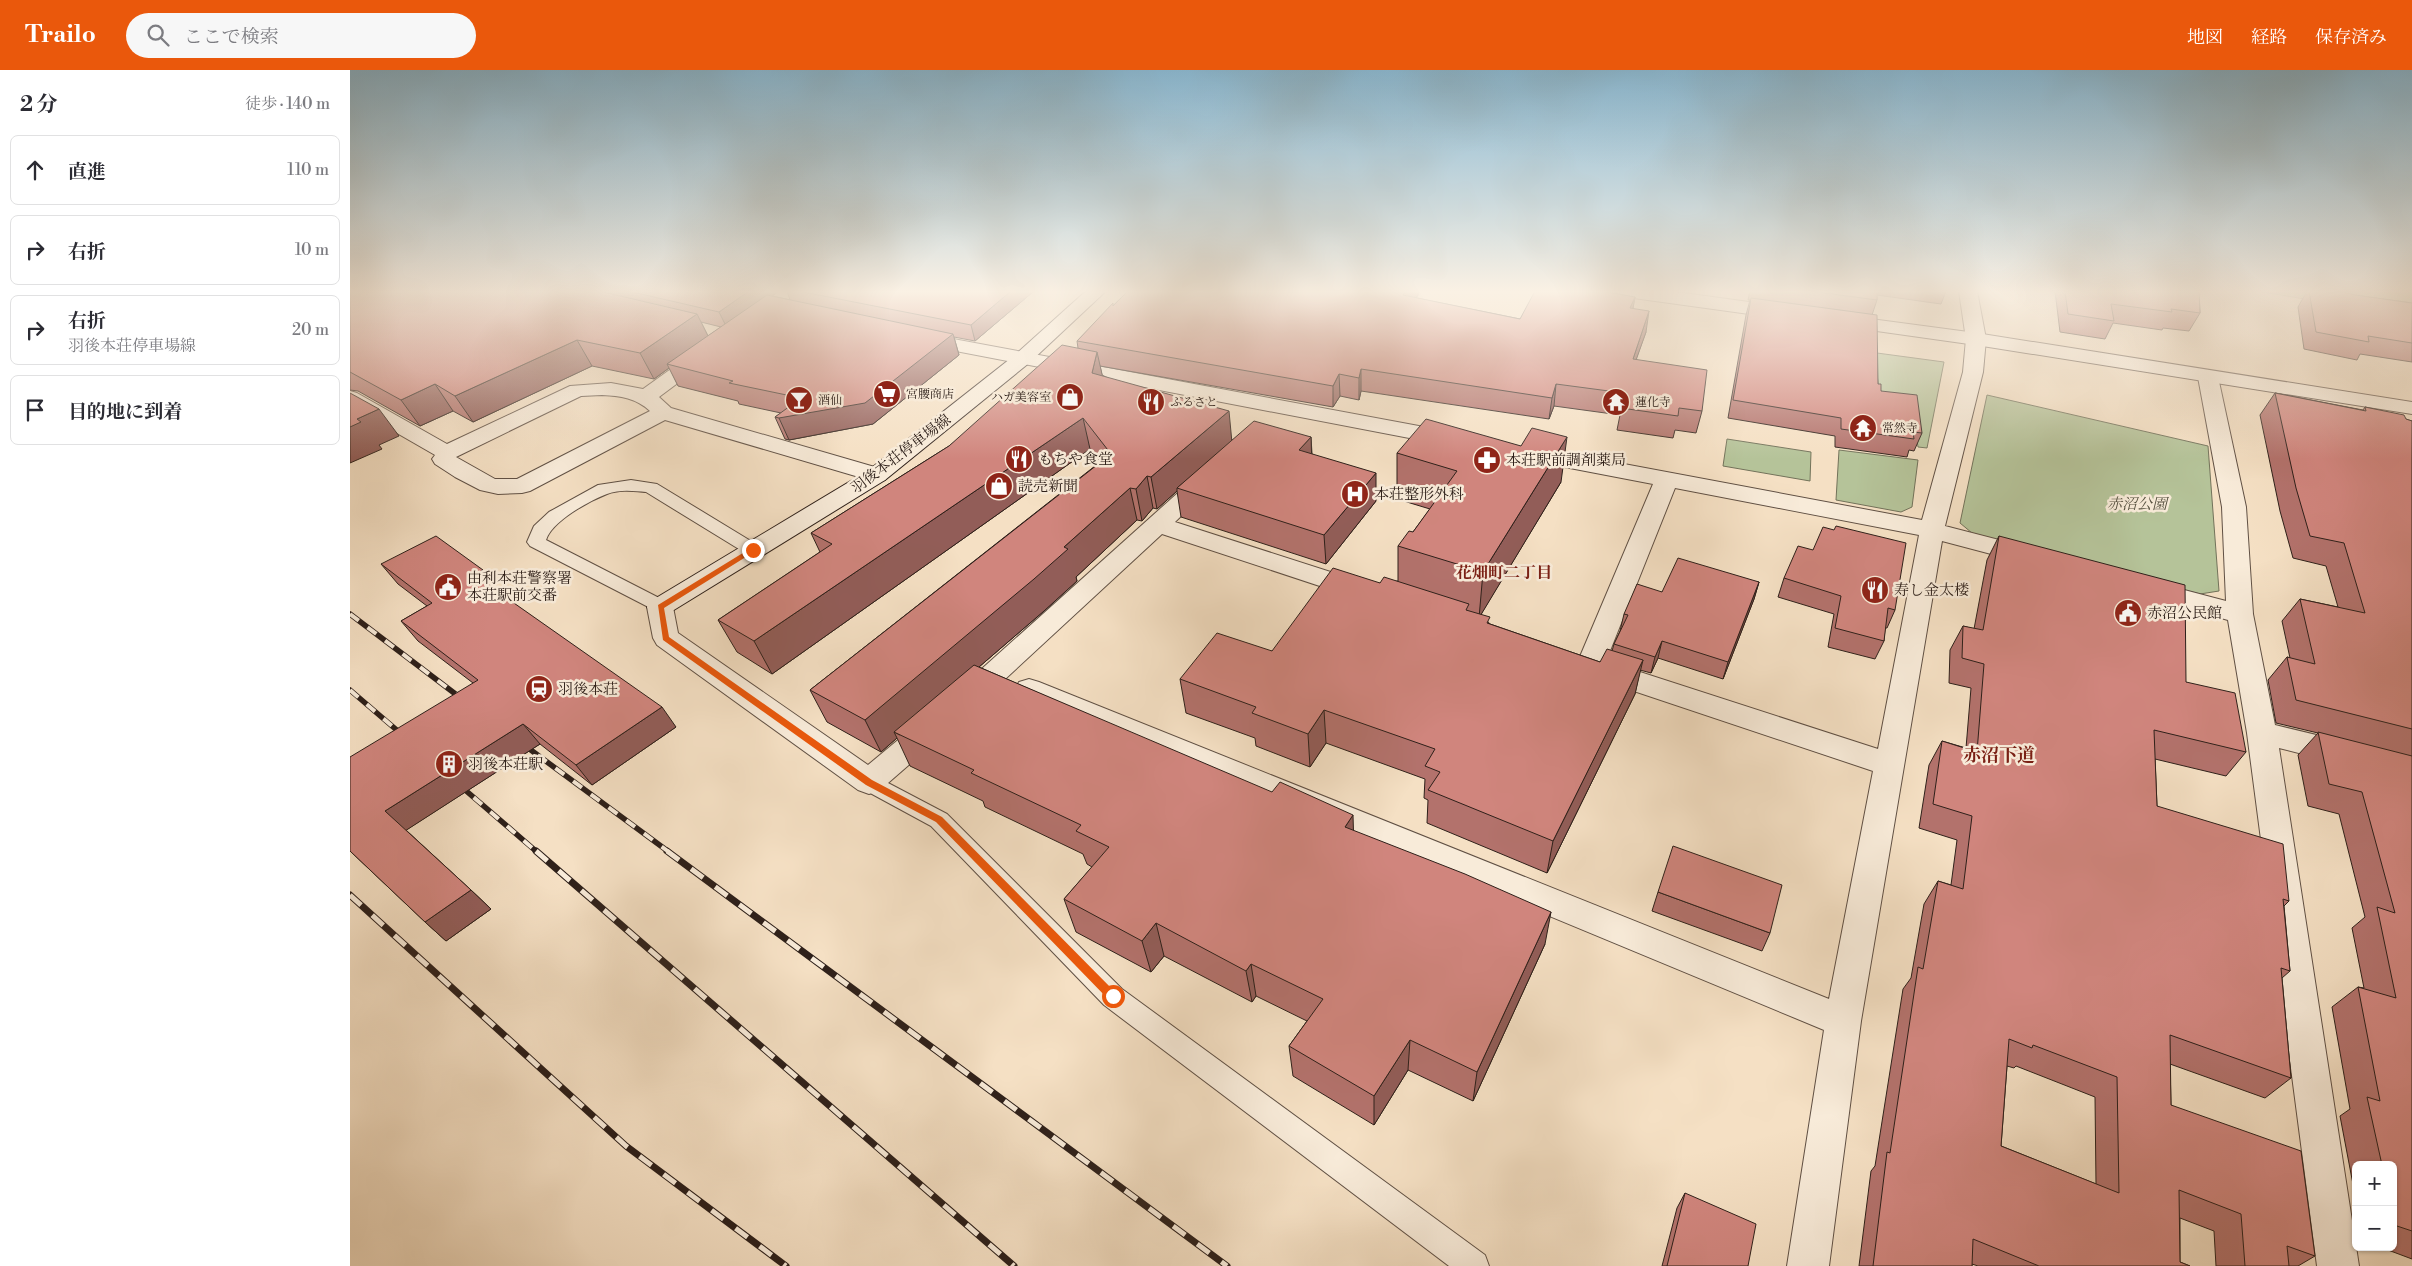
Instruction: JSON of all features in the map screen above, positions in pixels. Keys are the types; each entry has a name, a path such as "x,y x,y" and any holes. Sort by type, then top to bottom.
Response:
{"street":[{"path":"645,397 717,347"},
{"path":"961,347 1286,410 1472,443"},
{"name":"羽後本荘停車場線","path":"660,607 826,508 877,475 1035,347"},
{"path":"1808,1266 1843,1021 1932,530 1972,372 1975,347"},
{"path":"2024,347 2412,408"},
{"path":"2208,377 2234,507 2240,614 2262,733 2338,1266"},
{"path":"663,413 522,486 504,489 488,486 442,459 448,452 577,390 593,388 616,390 645,397 663,413 877,475"},
{"path":"350,397 433,446 448,452"},
{"path":"1264,428 1286,410"},
{"path":"1511,450 1932,530 2053,563"},
{"path":"660,607 666,638 869,782 994,675 1221,466"},
{"path":"1667,479 1580,663 1890,766"},
{"path":"1157,524 1383,598"},
{"path":"2128,584 2240,614"},
{"path":"994,675 1843,1021"},
{"path":"2262,733 2412,770"}],"lane":[{"path":"660,607 536,542 540,530 555,516 604,489 631,485 651,488 753,550"},
{"path":"869,782 939,820 1113,996 1474,1266"}],"green space":[{"path":"1877,353 1944,362 1927,448 1918,447 1913,412 1877,399"},
{"name":"赤沼公園","path":"1987,395 2208,446 2219,591 2200,594 1978,538 1960,523"},
{"path":"1727,439 1811,452 1810,481 1723,466"},
{"path":"1839,450 1918,460 1912,507 1901,512 1836,500"}],"building":[{"path":"350,347 562,347 455,396 435,384 401,400 350,372"},
{"path":"610,347 649,347 640,353"},
{"path":"692,347 937,347 865,403 779,418 775,417 801,398 729,383 733,381 667,364"},
{"path":"1060,347 1071,347 1097,352 1092,373 1229,411 1151,477 1147,476 1136,489 1130,488 1064,547 1068,549 1034,579 865,720 810,690 1111,454 1083,418 754,641 718,620 832,544 811,533 949,446"},
{"path":"1110,347 1637,347 1633,359 1707,370 1702,411 1679,408 1678,416 1621,408 1624,393 1556,384 1552,398 1361,369 1359,378 1339,374 1333,386"},
{"path":"1742,347 1877,347 1878,384 1881,384 1881,391 1917,395 1922,433 1913,432 1914,439 1841,429 1841,418 1733,400"},
{"path":"350,393 379,409 357,419 361,422 350,427"},
{"path":"2275,393 2366,411 2365,407 2404,415 2406,419 2412,421 2412,729 2296,700 2287,657 2315,664 2300,599 2365,613 2344,543 2310,536 2296,488"},
{"path":"1426,419 1521,446 1532,428 1567,437 1483,572 1398,546 1409,531 1413,532 1457,471 1397,453"},
{"path":"1254,421 1311,437 1299,450 1376,473 1324,535 1177,488"},
{"path":"1836,526 1906,543 1895,610 1888,608 1884,641 1835,628 1841,596 1784,578 1798,546 1813,550 1823,527 1834,530"},
{"name":"羽後本荘駅","path":"436,536 483,570 474,575 662,707 576,765 523,724 385,811 471,890 425,922 350,851 350,757 478,680 401,621 432,603 381,564"},
{"path":"1999,536 2185,585 2186,682 2235,693 2246,752 2154,730 2157,806 2283,844 2289,901 2283,899 2290,971 2281,968 2291,1078 2170,1035 2171,1105 2301,1151 2315,1256 2287,1246 2289,1266 2245,1266 2241,1214 2179,1190 2180,1262 2190,1266 2039,1266 1973,1239 1972,1266 1873,1266 1887,1152 1890,1153 1918,967 1923,969 1938,881 1963,889 1972,816 1933,804 1942,741 1977,752 1984,664 1962,658 1963,626 1983,630","holes":["2009,1039 2032,1048 2033,1045 2117,1077 2119,1193 2001,1146"]},
{"path":"1678,558 1759,582 1728,662 1662,641 1655,657 1614,644 1628,615 1624,614 1637,584 1662,592"},
{"path":"1333,568 1380,583 1384,577 1469,604 1466,610 1490,617 1487,623 1600,662 1607,649 1643,660 1553,841 1428,790 1440,772 1425,766 1435,749 1324,710 1308,734 1252,713 1256,707 1180,679 1217,633 1272,651"},
{"path":"974,665 1272,792 1280,782 1353,815 1345,827 1465,874 1551,912 1477,1072 1410,1040 1374,1096 1289,1046 1323,999 1251,964 1246,971 1156,923 1142,941 1064,899 1109,847 1076,831 1081,825 971,773 974,770 894,732"},
{"path":"2318,732 2412,756 2412,1231 2397,1226 2397,1161 2381,1161 2367,1097 2380,1101 2358,987 2396,998 2377,907 2395,913 2362,792 2329,784"},
{"path":"1673,846 1782,885 1770,933 1658,892"},
{"path":"1685,1193 1756,1224 1748,1266 1667,1266"}],"railway":[{"path":"350,614 466,702"},
{"path":"350,690 406,738"},
{"path":"520,742 669,852"},
{"path":"457,783 537,852"},
{"path":"536,851 1014,1266"},
{"path":"667,851 1227,1266"},
{"path":"350,895 626,1146 786,1266"}],"place":[{"name":"宮腰商店","path":"887,394"},
{"name":"ハガ美容室","path":"1070,397"},
{"name":"酒仙","path":"799,400"},
{"name":"ふるさと","path":"1151,402"},
{"name":"蓮化寺","path":"1616,402"},
{"name":"常然寺","path":"1863,428"},
{"name":"もちや食堂","path":"1019,459"},
{"name":"本荘駅前調剤薬局","path":"1487,460"},
{"name":"読売新聞","path":"999,486"},
{"name":"本荘整形外科","path":"1355,494"},
{"name":"由利本荘警察署 本荘駅前交番","path":"448,587"},
{"name":"寿し金太楼","path":"1875,590"},
{"name":"赤沼公民館","path":"2128,613"},
{"name":"羽後本荘","path":"539,689"},
{"name":"羽後本荘駅","path":"449,764"}],"district":[{"name":"花畑町二丁目","path":"1504,573"},
{"name":"赤沼下道","path":"1999,755"}],"route":[{"path":"753,550 660,607 666,638 869,782 939,820 1113,996"}]}
